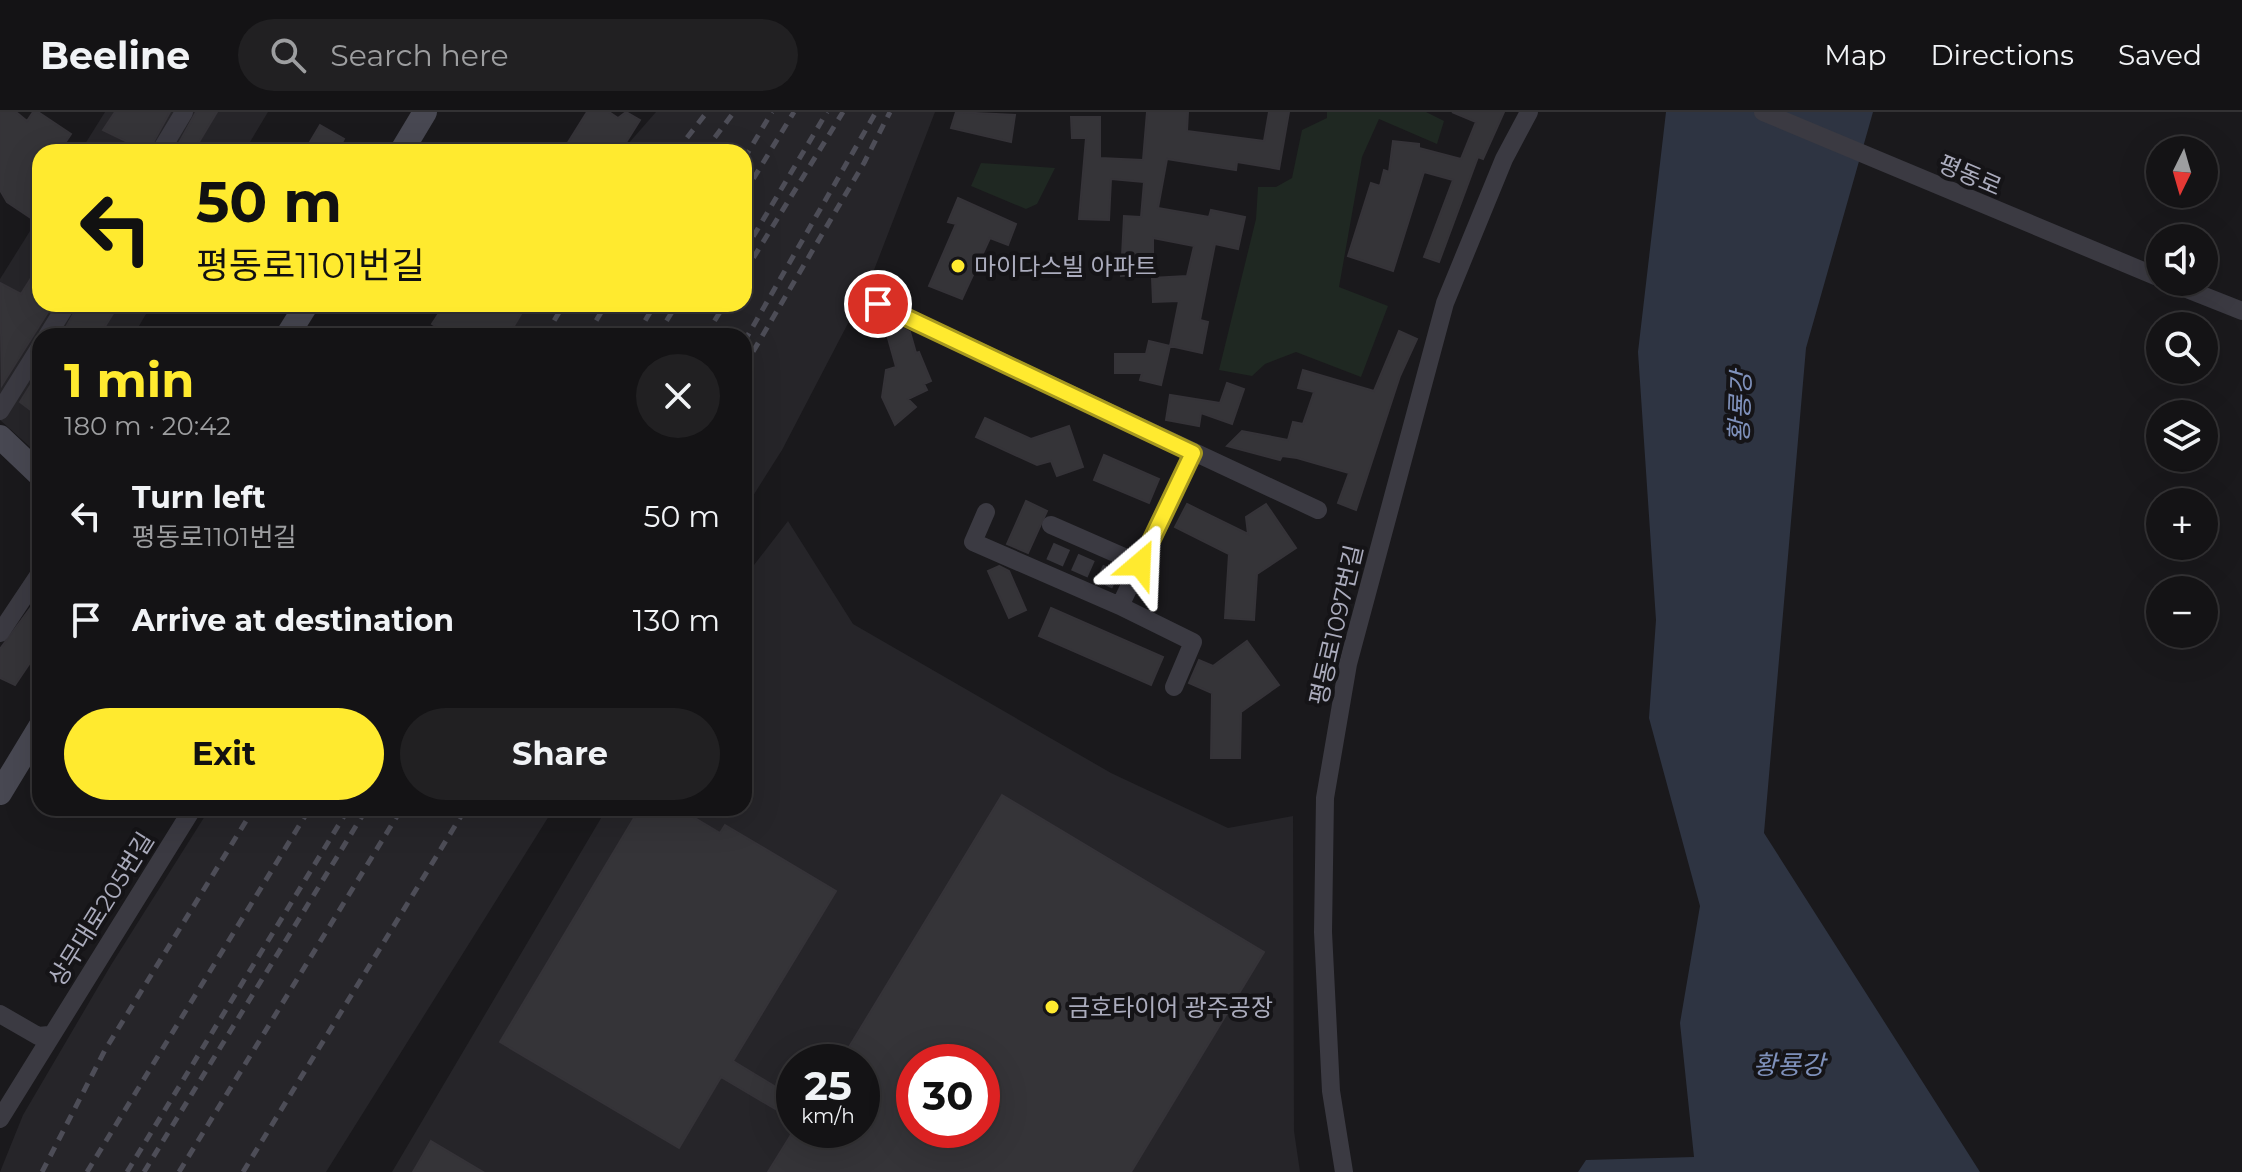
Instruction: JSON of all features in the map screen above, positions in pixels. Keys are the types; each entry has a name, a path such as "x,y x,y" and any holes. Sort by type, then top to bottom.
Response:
{"main road":[{"path":"406,144 425,112"},
{"path":"4,447 32,469"},
{"path":"0,793 32,740"}],"street":[{"path":"165,144 184,112"},
{"name":"평동로1097번길","path":"1344,1172 1331,1091 1323,932 1325,798 1345,679 1445,303 1504,159 1529,112"},
{"name":"평동로","path":"1763,112 1954,195 2146,272"},
{"path":"2203,296 2242,312"},
{"path":"878,304 1318,510"},
{"path":"0,411 32,360"},
{"path":"1120,606 1193,453"},
{"path":"986,512 973,542 1120,606 1193,642 1174,687"},
{"path":"1051,525 1140,564"},
{"path":"0,633 32,585"},
{"name":"상무대로205번길","path":"0,1119 49,1035 188,816"},
{"path":"0,1014 38,1036 49,1035"}],"shaded area":[{"path":"105,112 268,112 249,144 85,144"},
{"path":"656,112 935,112 869,283 782,450 752,497 752,328 507,328 517,312 752,312 752,144 628,144"},
{"path":"1327,112 1426,112 1444,121 1437,144 1379,119 1362,157 1339,287 1388,306 1361,377 1296,352 1265,364 1252,376 1219,370 1256,219 1258,187 1276,187 1292,178 1302,130 1327,118"},
{"path":"981,163 1055,168 1037,204 1026,209 971,186"},
{"path":"32,228 32,312 147,312 138,328 32,328 32,449 0,420 0,279"},
{"name":"금호타이어 광주공장","path":"788,521 853,624 1111,773 1228,828 1293,816 1294,1131 1300,1172 392,1172 602,816 752,816 752,568"},
{"path":"205,816 549,816 326,1172 0,1172 23,1115 111,965"}],"water":[{"name":"황룡강","path":"1666,112 1873,112 1806,348 1764,833 1980,1172 1578,1172 1586,1160 1694,1157 1680,1023 1700,906 1649,718 1656,620 1638,352"}],"building":[{"path":"0,112 16,112 27,121 33,112 38,112 71,134 64,144 32,144 32,219 7,202 0,190"},
{"path":"115,112 170,112 152,144 132,144 103,130"},
{"path":"196,112 217,112 198,144 178,144"},
{"path":"587,112 609,112 618,118 626,112 640,120 625,144 567,144"},
{"path":"956,112 1015,115 1011,142 951,128"},
{"path":"1147,112 1188,112 1187,131 1264,141 1269,112 1289,112 1279,169 1237,162 1236,170 1167,159 1158,208 1209,217 1211,210 1245,217 1238,249 1215,244 1200,320 1208,322 1202,353 1170,346 1179,301 1153,302 1152,278 1187,276 1194,246 1153,238 1153,275 1121,276 1124,216 1141,217 1144,182 1111,179 1109,220 1079,219 1086,138 1072,138 1071,117 1100,117 1100,158 1143,160"},
{"path":"1452,112 1504,112 1483,159 1478,157 1439,262 1424,257 1453,180 1424,172 1393,271 1348,256 1371,183 1380,186 1384,170 1389,172 1393,141 1419,144 1419,148 1461,159 1476,122"},
{"path":"320,125 344,139 341,144 309,144"},
{"name":"마이다스빌 아파트","path":"958,198 1016,224 1008,245 990,238 962,299 929,286 956,224 948,222"},
{"path":"32,277 32,312 48,312 38,328 32,328 32,337 2,385 0,283 21,294"},
{"path":"74,312 114,312 104,328 66,328"},
{"path":"440,312 522,312 513,328 439,328 432,324"},
{"path":"900,327 910,332 916,353 919,352 931,381 924,384 927,390 908,399 916,407 895,425 882,397 886,370 896,367 886,331"},
{"path":"1399,331 1417,339 1400,376 1356,510 1338,503 1349,473 1297,458 1282,456 1280,460 1227,446 1242,431 1288,440 1293,422 1303,424 1314,392 1298,388 1303,370 1374,391"},
{"path":"1149,341 1170,346 1161,385 1140,380 1142,373 1115,373 1115,354 1146,354"},
{"path":"32,383 32,411 20,402"},
{"path":"1227,383 1244,389 1232,424 1201,413 1199,426 1166,420 1170,395 1220,403"},
{"path":"985,418 1031,439 1069,426 1083,467 1057,476 1051,461 1037,465 976,437"},
{"path":"1104,455 1159,479 1149,503 1094,480"},
{"path":"1026,501 1047,511 1028,553 1007,544"},
{"path":"1187,504 1248,534 1246,517 1266,504 1296,548 1257,574 1254,620 1225,618 1229,554 1175,527"},
{"path":"999,566 1009,571 1026,610 1009,618 988,571"},
{"path":"32,606 32,660 15,685 0,678 0,649"},
{"path":"1051,608 1163,657 1151,685 1039,636"},
{"path":"1247,641 1279,685 1241,712 1240,758 1211,758 1212,693 1189,683 1199,660 1213,666"},
{"name":"금호타이어 광주공장","path":"1002,795 1264,952 1131,1172 768,1172 783,1148 880,1148 880,1044 851,1044"},
{"path":"635,816 691,816 720,833 725,825 836,891 733,1061 776,1087 776,1109 721,1077 679,1148 500,1042"},
{"path":"431,1141 483,1172 413,1172"}],"tunnel":[{"path":"1050,551 1129,586"}],"railway":[{"path":"682,144 707,112"},
{"path":"710,144 734,112"},
{"path":"752,146 772,112"},
{"path":"752,181 794,112"},
{"path":"752,239 827,112"},
{"path":"752,260 843,112"},
{"path":"752,328 876,112"},
{"path":"752,353 864,163 890,112"},
{"path":"550,328 559,312"},
{"path":"592,328 601,312"},
{"path":"641,328 650,312"},
{"path":"662,328 672,312"},
{"path":"710,328 720,312"},
{"path":"42,1172 105,1050 249,816"},
{"path":"87,1172 305,816"},
{"path":"127,1172 344,816"},
{"path":"144,1172 362,816"},
{"path":"179,1172 397,816"},
{"path":"243,1172 461,816"}],"place":[{"name":"마이다스빌 아파트","path":"958,266"},
{"name":"금호타이어 광주공장","path":"1052,1007"}],"route":[{"path":"878,304 1193,453 1140,564"}]}
